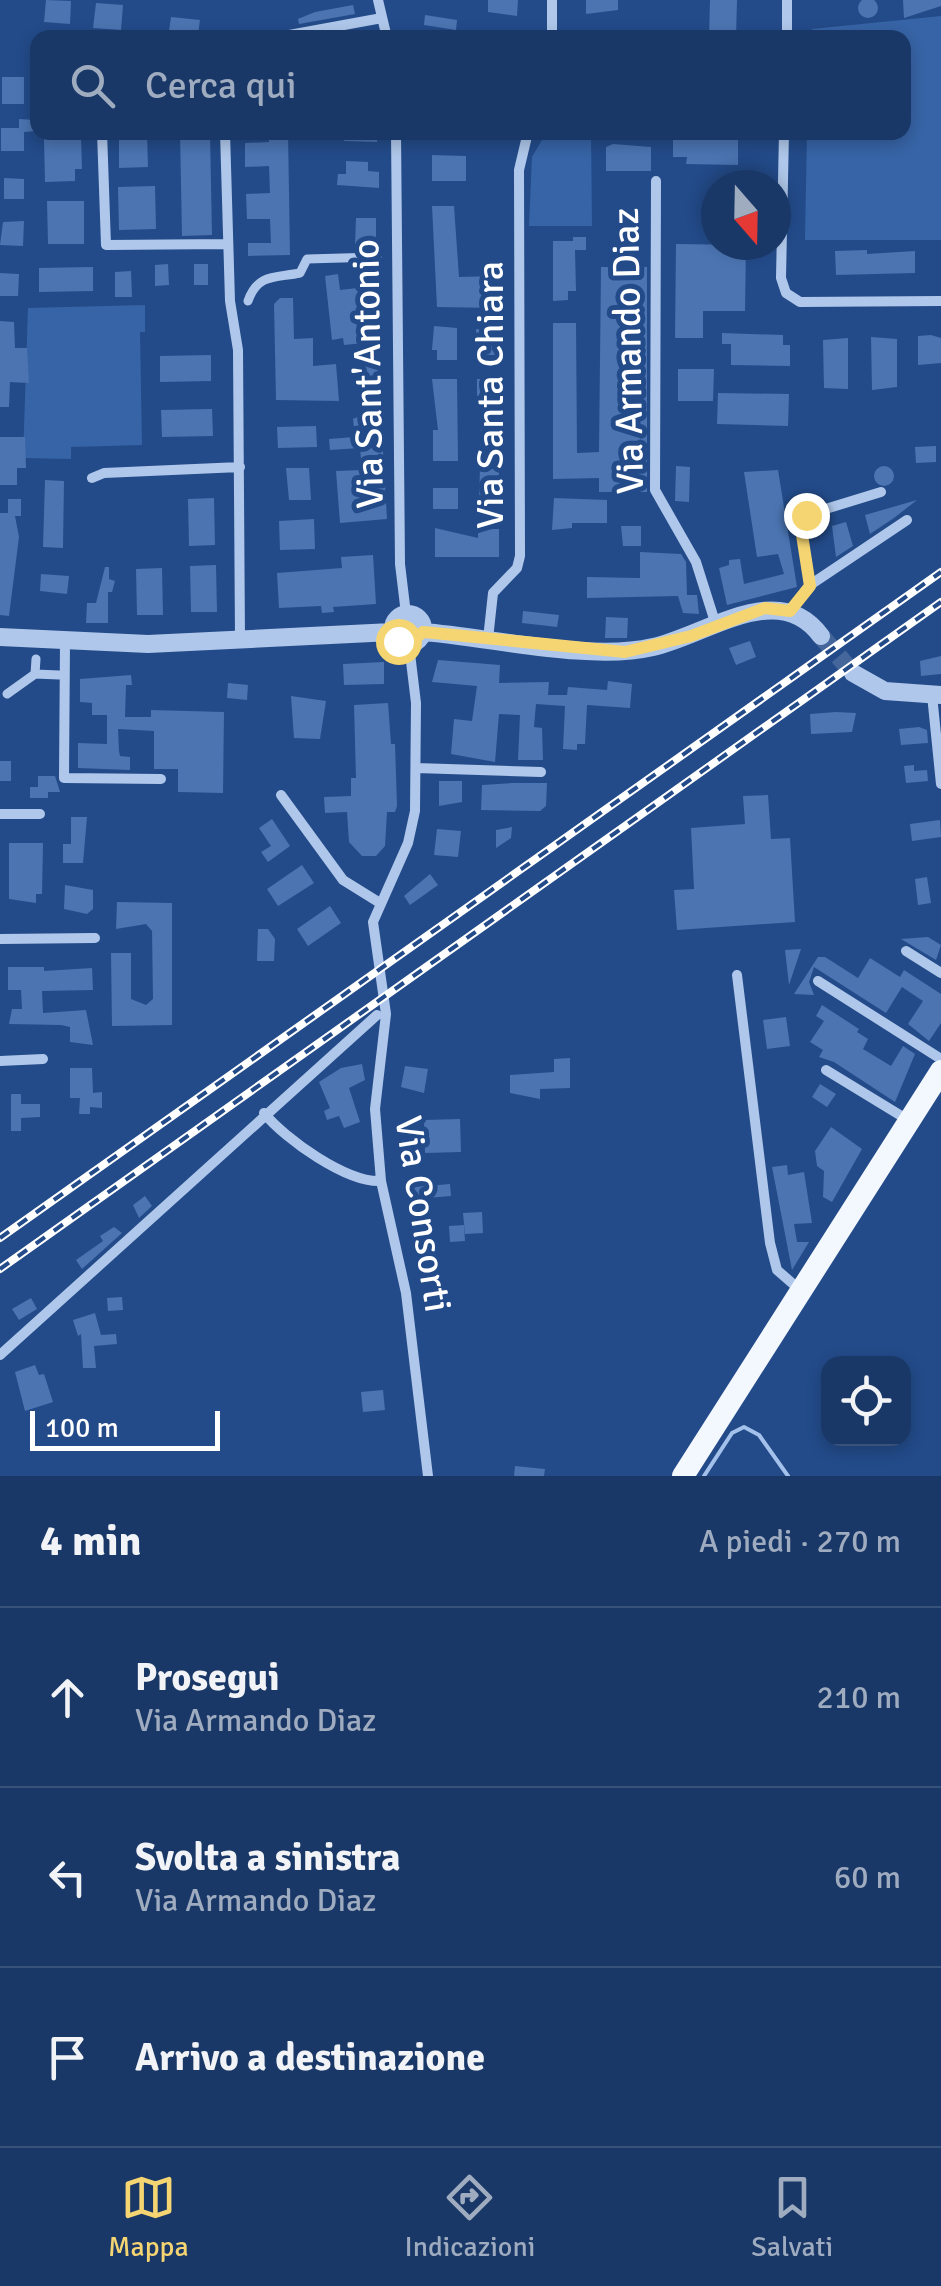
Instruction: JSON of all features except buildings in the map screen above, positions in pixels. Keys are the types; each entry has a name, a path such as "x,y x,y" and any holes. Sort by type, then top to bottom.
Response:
{"main road":[{"path":"682,1476 941,1072"}],"street":[{"path":"378,0 385,30"},
{"path":"552,0 552,30"},
{"path":"786,30 787,0"},
{"path":"317,30 382,18"},
{"path":"102,140 104,239 109,247 227,244"},
{"path":"226,140 227,244 238,350 240,638"},
{"name":"Via Sant'Antonio","path":"396,140 400,564 406,614"},
{"name":"Via Santa Chiara","path":"488,639 494,593 517,568 520,556 519,170 528,140"},
{"path":"784,140 781,278 786,294 800,302 941,302"},
{"name":"Via Armando Diaz","path":"656,182 655,490 696,562 717,626"},
{"path":"248,301 258,283 271,276 300,272 307,258 377,257"},
{"path":"92,478 104,473 240,467"},
{"path":"810,586 800,522 806,515 881,492"},
{"path":"790,611 810,586 906,520"},
{"path":"416,638 419,619 406,614 394,622 392,632 398,641 488,639 625,652 765,608 790,611 821,636"},
{"path":"0,637 148,644 392,632"},
{"name":"Via Consorti","path":"416,638 412,830 373,922 386,1014 376,1085 382,1181 406,1293 428,1476"},
{"path":"65,642 64,778 161,779"},
{"path":"36,659 36,674"},
{"path":"853,673 884,690 937,695 941,784"},
{"path":"8,694 36,674 58,674"},
{"path":"416,768 540,772"},
{"path":"281,795 343,880 380,904"},
{"path":"0,814 40,814"},
{"path":"0,939 95,938"},
{"path":"906,951 941,973"},
{"path":"737,975 770,1243 778,1270 800,1290"},
{"path":"818,981 941,1059"},
{"path":"0,1355 377,1015"},
{"path":"0,1062 43,1059"},
{"path":"826,1070 908,1120"},
{"path":"264,1113 312,1154 366,1180 382,1181"}],"shaded area":[{"path":"941,16 941,240 805,240 807,140 911,140 911,30 812,29"},
{"path":"542,140 591,140 592,226 529,226 532,157"},
{"path":"145,305 145,332 140,332 142,445 71,447 71,459 23,458 28,308"}],"waterway":[{"path":"704,1476 732,1433 744,1427 759,1435 788,1476"}],"tunnel":[{"path":"821,636 853,673"}],"railway":[{"path":"0,1238 941,572"},
{"path":"0,1269 941,602"}],"route":[{"path":"398,641 416,642 423,632 625,652 691,636 765,608 790,611 794,601 810,586 800,522 806,515"}]}
